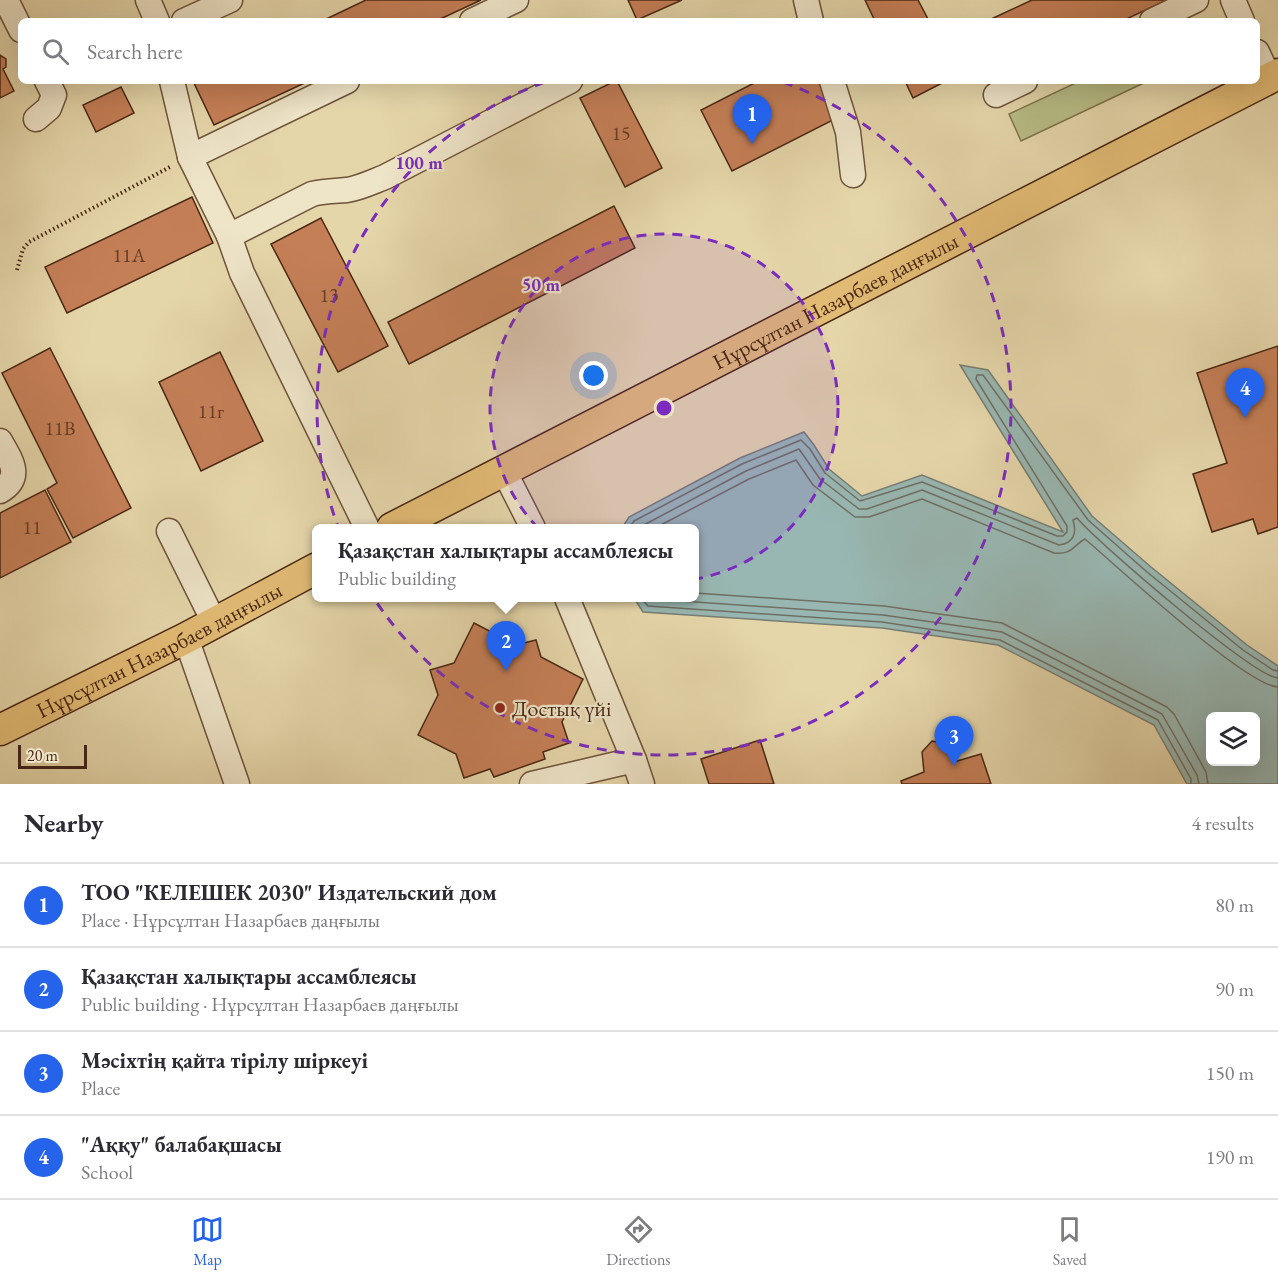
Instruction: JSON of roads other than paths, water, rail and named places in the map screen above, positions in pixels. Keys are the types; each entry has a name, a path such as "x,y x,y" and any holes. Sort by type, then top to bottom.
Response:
{"main road":[{"name":"Нұрсұлтан Назарбаев даңғылы","path":"400,524 1238,84"},
{"name":"Нұрсұлтан Назарбаев даңғылы","path":"0,730 186,638 312,571"}],"lane":[{"path":"6,0 18,24"},
{"path":"148,0 156,18"},
{"path":"191,18 230,0"},
{"path":"478,18 516,0"},
{"path":"806,0 810,18"},
{"path":"1158,18 1196,0"},
{"path":"1233,0 1241,18"},
{"path":"36,119 49,108 54,95 48,84"},
{"path":"173,84 190,157 229,236 242,273 365,524"},
{"path":"190,157 341,84"},
{"path":"229,236 312,194 355,188 385,177 564,84"},
{"path":"833,84 848,132 853,175"},
{"path":"996,95 1019,84"},
{"path":"0,441 11,461 13,476 11,483 0,491"},
{"path":"504,471 530,524"},
{"path":"169,531 214,622"},
{"path":"569,602 642,784"},
{"path":"186,638 237,784"},
{"path":"532,784 634,760"}],"water":[{"path":"960,365 988,370 1092,516 1247,645 1278,666 1278,784 1187,784 1154,725 998,645 882,628 643,612 637,602 699,602 699,524 625,524 629,517 740,458 804,432 829,469 862,496 922,475 1063,532"}],"place":[{"name":"ТОО \"КЕЛЕШЕК 2030\" Издательский дом","path":"752,144"},
{"name":"\"Аққу\" балабақшасы","path":"1245,418"},
{"name":"Қазақстан халықтары ассамблеясы","path":"506,671"},
{"name":"Достық үйі","path":"500,708"},
{"name":"Мәсіхтің қайта тірілу шіркеуі","path":"954,766"}]}
